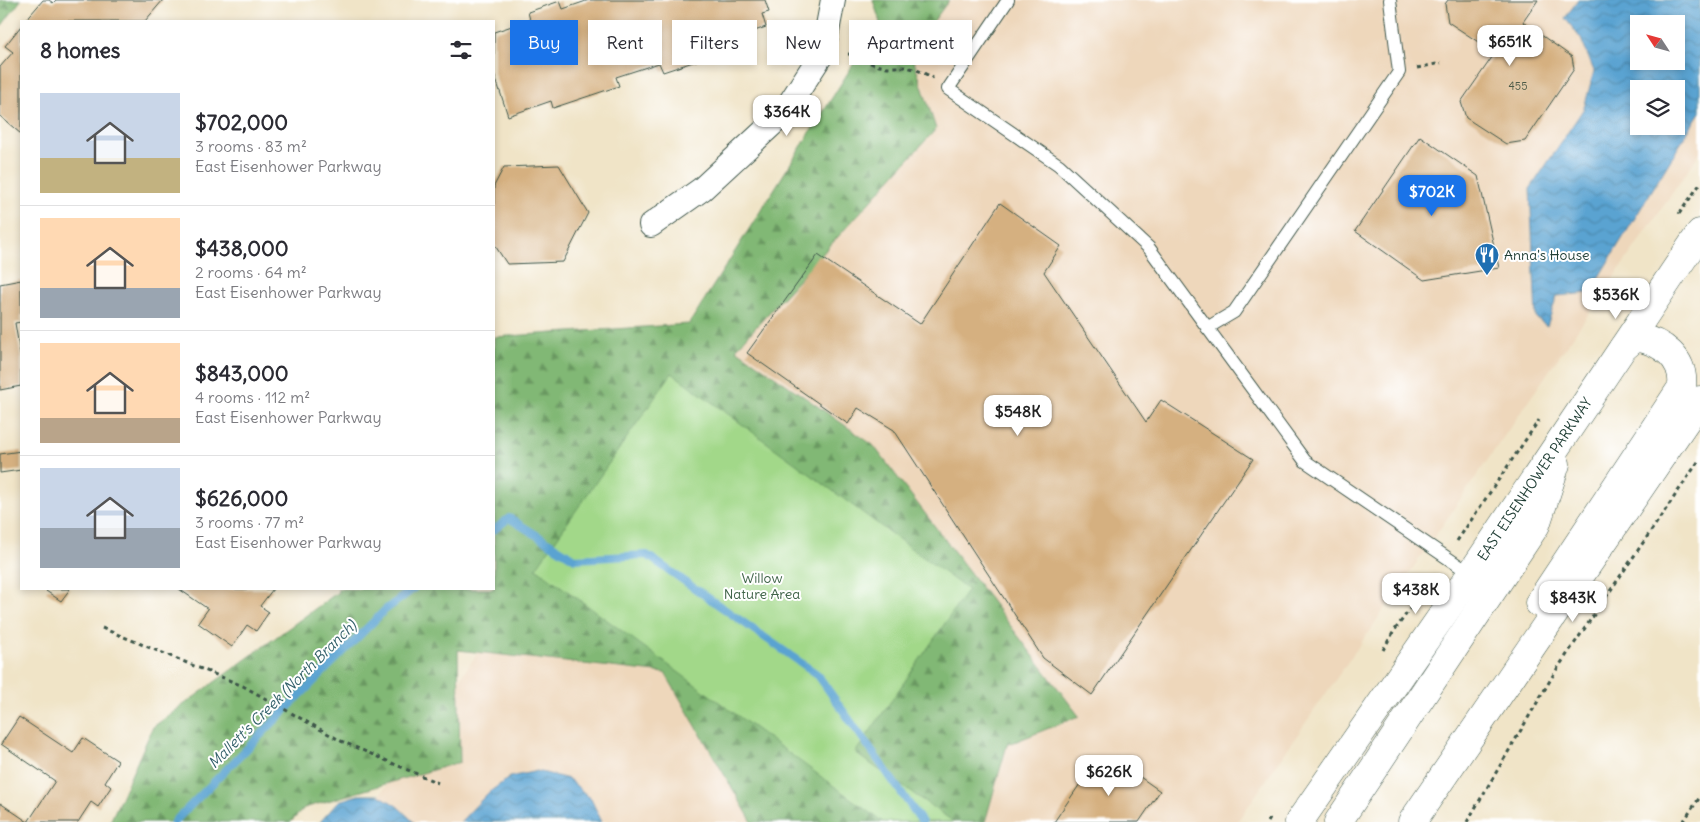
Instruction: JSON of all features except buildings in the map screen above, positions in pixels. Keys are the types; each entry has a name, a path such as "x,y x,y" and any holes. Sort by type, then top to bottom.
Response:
{"main road":[{"name":"EAST EISENHOWER PARKWAY","path":"1299,822 1471,574 1700,233"},
{"path":"1498,695 1523,628 1682,387 1683,378 1680,368 1674,356 1664,347 1649,340 1636,337 1623,348"},
{"path":"1412,822 1700,400"},
{"path":"1338,822 1536,525 1567,431"}],"street":[{"path":"651,225 702,189 783,114 823,52 833,0"}],"lane":[{"path":"1008,0 948,89 1066,171 1148,248 1305,461 1471,574"},
{"path":"1207,328 1234,312 1399,72 1390,0"}],"path":[{"path":"877,65 890,68 906,67 926,73 937,81"},
{"path":"1678,216 1700,184"},
{"path":"1382,652 1394,631 1418,599 1540,418"},
{"path":"1467,822 1555,672 1700,459"},
{"path":"102,628 243,686 341,741 438,783"},
{"path":"1683,822 1700,797"},
{"path":"1268,822 1273,814"}],"shaded area":[{"path":"933,0 1700,0 1700,153 1237,822 954,822 672,373 888,65 972,65 972,20 919,20"},
{"path":"536,568 883,822 361,822"}],"green space":[{"path":"0,0 21,0 0,28"},
{"path":"873,0 949,0 934,20 879,20"},
{"path":"853,65 915,65 936,129 736,349 873,445 1079,716 1007,745 985,822 752,822 665,673 458,650 460,762 304,808 291,822 110,822 153,727 338,592 338,590 495,590 495,337 689,324"},
{"name":"Willow Nature Area","path":"672,373 968,590 855,753 954,822 883,822 536,568"}],"water":[{"path":"1578,0 1700,0 1700,112 1589,293 1557,296 1547,326 1536,318 1530,189 1584,108 1594,71 1581,39 1565,18"},
{"path":"537,771 569,779 591,799 602,822 460,822 488,793 510,777"},
{"path":"358,795 379,795 397,806 414,822 320,822 339,801"}],"waterway":[{"name":"Mallett's Creek (North Branch)","path":"495,529 509,518 575,559 647,555 817,674 922,822"},
{"name":"Mallett's Creek (North Branch)","path":"174,822 385,610 412,590"}],"place":[{"name":"Anna's House","path":"1487,276"}]}
